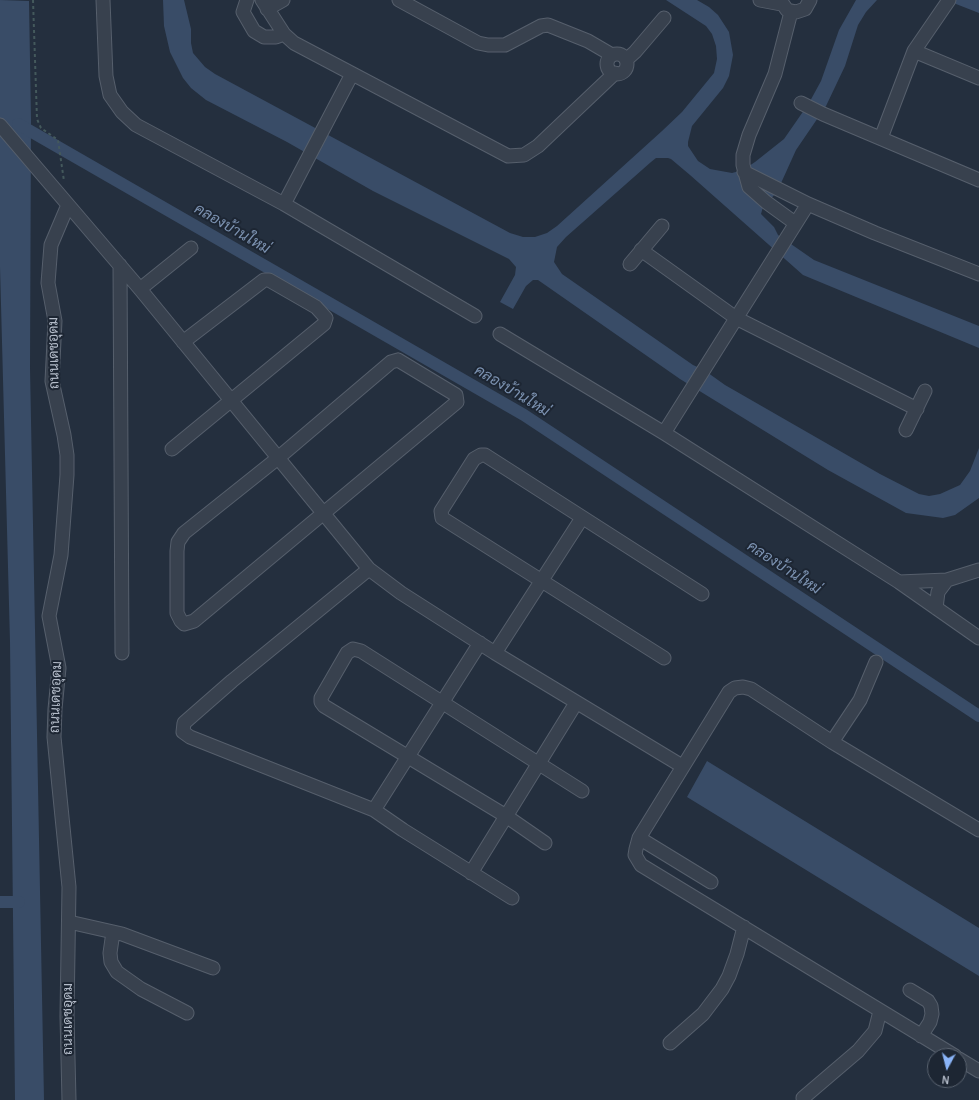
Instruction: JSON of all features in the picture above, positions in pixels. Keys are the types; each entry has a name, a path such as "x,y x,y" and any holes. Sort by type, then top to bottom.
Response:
{"street":[{"path":"103,0 106,76 110,95 122,112 136,124 284,204 475,316"},
{"path":"247,0 244,12 254,31 264,37 276,37 284,34"},
{"path":"283,0 265,4 284,34 294,43 500,154 515,157 524,155 538,146 615,73 624,71 626,60 635,52 664,18"},
{"path":"399,0 478,43 505,46 541,26 548,25 588,41 612,55"},
{"path":"760,0 784,5 796,12 805,8 810,0"},
{"path":"881,138 914,51 947,2"},
{"path":"784,5 775,74 749,135 744,155 744,172 749,187 772,207 796,223"},
{"path":"914,51 979,78"},
{"path":"615,73 610,70 607,65 608,59 612,55 618,54 626,60"},
{"path":"284,204 352,74"},
{"path":"801,103 823,114 979,180"},
{"path":"0,125 140,289 369,569 401,593 495,653 682,766"},
{"path":"744,172 808,204 875,233 979,274"},
{"path":"664,434 808,204"},
{"name":"ถนนเดชอุดม","path":"68,205 51,245 48,282 55,321 52,381 64,435 67,468 61,555 49,616 60,668 54,708 53,728 67,859 70,922 67,1016 69,1100"},
{"path":"630,264 662,226"},
{"path":"140,289 191,248"},
{"path":"641,250 736,318 917,409"},
{"path":"120,265 122,653"},
{"path":"172,449 324,324 326,315 316,307 269,280 264,280 183,342"},
{"path":"500,334 664,434 899,582 979,638"},
{"path":"401,361 456,395 457,402 323,512 194,621 184,624 181,621 177,613 177,551 180,538 278,458 391,362 401,361"},
{"path":"906,430 925,390"},
{"path":"664,658 540,582 440,516 441,511 474,459 481,455 485,455 702,594"},
{"path":"495,653 582,518"},
{"path":"369,569 232,681 184,723 183,732 190,737 374,810 403,830 512,898"},
{"path":"899,582 947,580 979,570"},
{"path":"936,608 938,592 947,580"},
{"path":"374,810 480,643"},
{"path":"545,843 506,816 322,704 321,698 347,652 354,650 361,651 442,703 539,762 582,791"},
{"path":"832,742 860,700 876,662"},
{"path":"941,1048 641,865 635,855 639,838 682,766 729,692 735,688 751,689 832,742 979,830"},
{"path":"471,873 576,703"},
{"path":"639,838 712,882"},
{"path":"70,922 113,932 213,968"},
{"path":"670,1043 703,1014 722,989 732,969 744,927"},
{"path":"113,932 110,953 111,962 117,972 141,989 187,1013"},
{"path":"910,990 928,1000 932,1006 930,1022 921,1036"},
{"path":"804,1098 858,1051 875,1031 880,1011"},
{"path":"967,1064 979,1071"}],"path":[{"path":"33,0 37,119 41,128 58,140 61,161"}],"water":[{"path":"0,0 29,1 31,119 30,368 44,1100 15,1100 10,642 0,267"},
{"path":"163,0 184,0 191,29 193,53 205,67 215,74 510,233 523,237 535,237 547,233 557,226 662,131 682,112 714,73 717,59 716,46 712,34 706,26 666,0 697,0 709,7 718,15 729,32 733,55 729,76 723,88 692,126 688,146 698,161 710,169 732,173 743,170 784,139 809,103 821,81 839,30 856,0 877,0 866,12 858,25 845,66 826,106 796,150 777,192 763,207 761,214 774,227 778,235 814,260 979,326 979,348 803,275 690,175 668,158 656,158 566,237 557,247 554,262 562,274 693,365 704,370 725,385 880,474 919,494 929,496 940,494 960,485 970,471 979,448 979,498 955,515 943,518 906,513 828,470 680,379 538,280 533,280 526,286 513,309 500,302 515,275 516,267 509,259 373,191 287,142 206,100 191,88 183,78 170,52 164,26"},
{"path":"948,0 979,0 979,13 956,4"},
{"path":"707,761 979,928 979,976 687,797"}],"waterway":[{"name":"คลองบ้านใหม่","path":"18,124 524,415 979,716"},
{"path":"0,902 19,902"}]}
